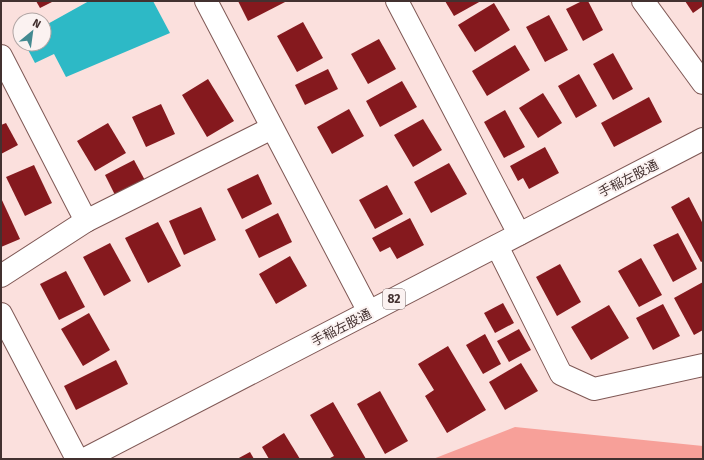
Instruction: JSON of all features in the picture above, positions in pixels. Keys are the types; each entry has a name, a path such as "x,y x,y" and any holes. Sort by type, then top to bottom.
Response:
{"street":[{"path":"206,1 369,312"},
{"path":"397,1 519,234"},
{"path":"643,1 703,84"},
{"path":"1,56 86,221"},
{"path":"1,276 86,221 272,128"},
{"name":"手稲左股通","path":"85,459 703,139"},
{"path":"496,246 561,374 594,389 703,365"},
{"path":"1,314 77,459"}],"shaded area":[{"path":"515,427 703,446 703,459 433,459"}],"water":[{"path":"89,1 153,1 170,33 66,77 54,54 35,63 29,52 52,52 52,22"}],"building":[{"path":"36,1 54,1 40,8"},
{"path":"238,1 287,1 248,21"},
{"path":"445,1 481,1 454,16"},
{"path":"582,1 588,1 603,30 583,41 566,9"},
{"path":"685,1 703,1 703,6 693,13"},
{"path":"494,3 510,30 475,52 458,25"},
{"path":"549,15 568,50 545,62 526,27"},
{"path":"303,22 323,58 297,72 277,36"},
{"path":"379,39 396,69 368,84 351,54"},
{"path":"515,45 530,70 487,96 472,71"},
{"path":"613,53 633,89 613,100 593,64"},
{"path":"328,69 338,89 305,105 295,85"},
{"path":"579,74 597,106 576,118 558,86"},
{"path":"208,79 234,121 207,137 182,95"},
{"path":"402,81 417,107 380,127 366,101"},
{"path":"543,93 562,123 538,138 519,108"},
{"path":"649,97 662,122 614,147 601,123"},
{"path":"161,104 175,134 146,147 132,117"},
{"path":"349,109 364,136 332,154 317,127"},
{"path":"505,110 525,147 504,158 484,122"},
{"path":"423,119 442,150 413,167 394,135"},
{"path":"6,123 18,145 1,154 1,125"},
{"path":"108,123 126,153 95,171 77,141"},
{"path":"545,147 559,173 529,189 523,178 518,181 510,166"},
{"path":"134,160 147,184 117,199 105,175"},
{"path":"449,163 467,194 431,213 414,182"},
{"path":"34,165 52,203 25,216 6,177"},
{"path":"258,174 272,204 242,219 227,189"},
{"path":"387,185 403,214 375,229 359,200"},
{"path":"689,197 703,224 703,261 701,262 671,207"},
{"path":"1,198 20,239 1,247"},
{"path":"201,207 216,240 184,255 169,221"},
{"path":"278,213 292,242 259,258 245,230"},
{"path":"410,218 424,245 397,259 390,247 380,252 372,238"},
{"path":"158,222 181,266 148,283 125,238"},
{"path":"678,233 697,269 673,282 653,245"},
{"path":"110,243 131,281 104,296 83,257"},
{"path":"290,256 307,286 276,304 259,274"},
{"path":"641,258 662,295 639,307 618,271"},
{"path":"560,264 581,302 557,316 536,277"},
{"path":"66,271 85,307 59,320 40,284"},
{"path":"703,282 703,330 694,335 674,298"},
{"path":"503,303 514,323 495,333 484,313"},
{"path":"663,304 680,336 653,350 636,318"},
{"path":"609,305 629,338 591,360 571,327"},
{"path":"89,313 110,350 83,366 61,329"},
{"path":"519,329 531,350 509,362 497,341"},
{"path":"485,334 501,364 483,374 466,345"},
{"path":"448,346 486,410 447,433 425,396 434,390 418,364"},
{"path":"116,360 128,384 76,410 64,386"},
{"path":"521,363 538,391 505,410 489,382"},
{"path":"380,391 408,441 385,454 357,404"},
{"path":"333,402 366,459 328,459 334,456 310,415"},
{"path":"284,433 300,459 269,459 262,447"},
{"path":"250,452 254,459 237,459"}]}
